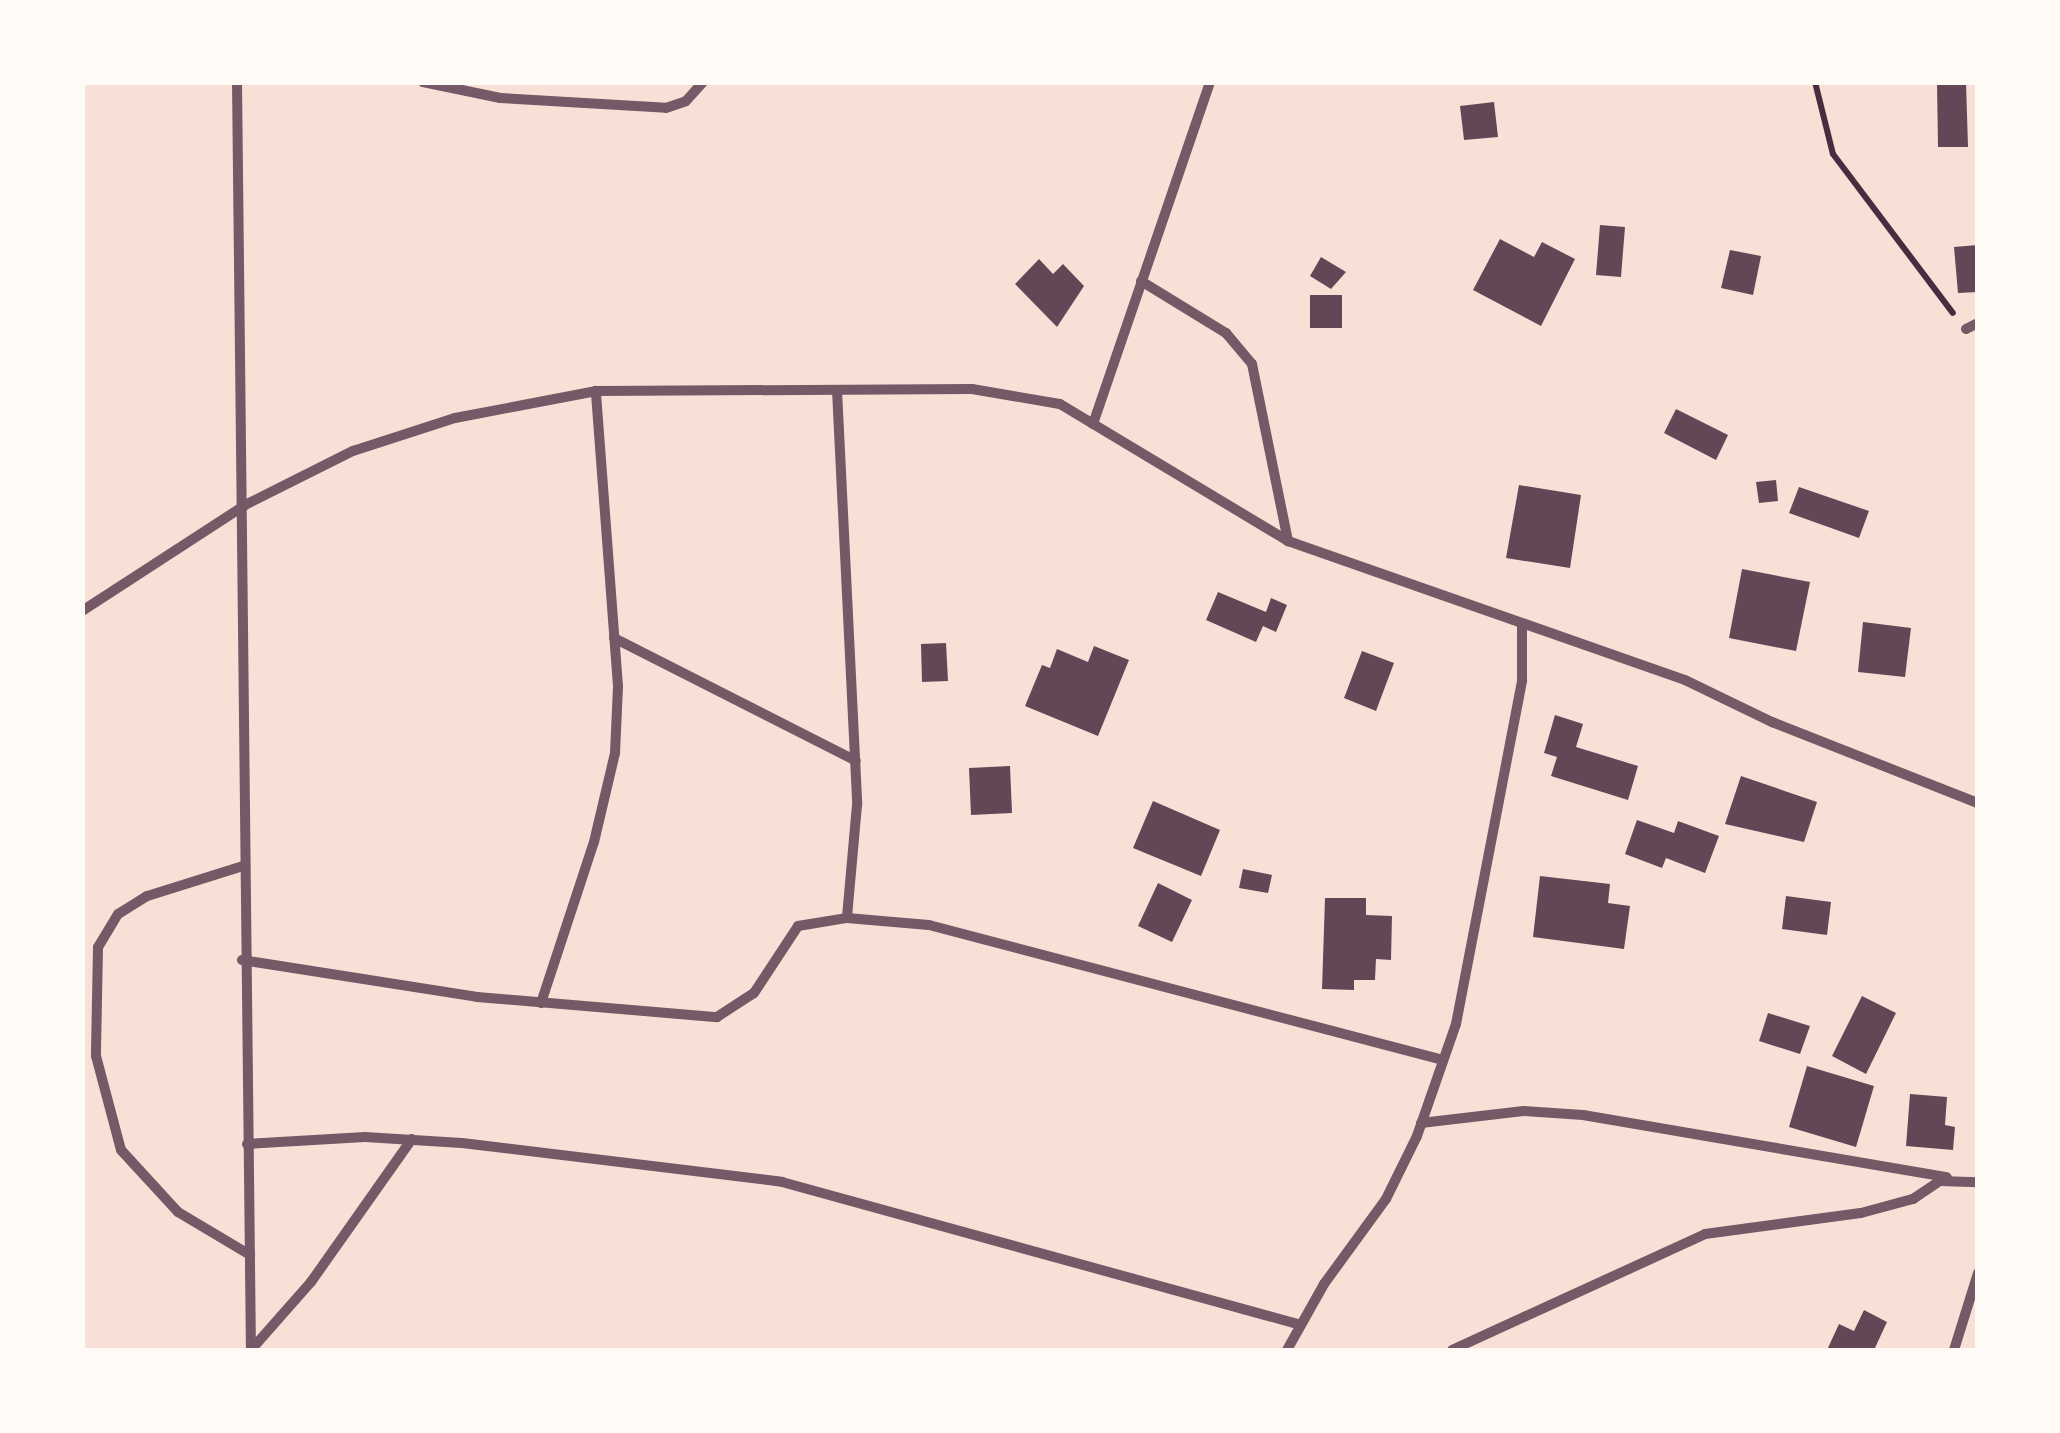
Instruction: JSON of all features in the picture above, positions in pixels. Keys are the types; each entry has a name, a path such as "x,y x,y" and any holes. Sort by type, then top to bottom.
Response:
{"street":[{"path":"237,82 246,505 242,960 251,1350"},
{"path":"422,82 500,98 666,108 686,100 703,82"},
{"path":"1093,424 1210,82"},
{"path":"1141,281 1226,333 1252,364 1288,541"},
{"path":"1966,329 1978,323"},
{"path":"82,611 246,505 353,451 455,418 596,390 972,388 1060,404 1288,541 1396,574 1522,626 1684,680 1772,722 1978,803"},
{"path":"541,1004 594,842 615,752 614,638 596,390"},
{"path":"837,390 856,761 847,918"},
{"path":"82,593 94,602"},
{"path":"1287,1350 1386,1199 1421,1123 1443,1060 1510,747 1522,680 1522,626"},
{"path":"614,638 856,761"},
{"path":"243,866 147,896 118,914 98,947 96,1056 121,1150 178,1212 250,1255"},
{"path":"242,960 541,1004 717,1017 754,994 798,926 847,918 928,925 1443,1060"},
{"path":"1421,1123 1522,1112 1583,1115 1978,1182"},
{"path":"246,1144 412,1139 782,1182 1301,1325"},
{"path":"251,1350 311,1282 412,1139"},
{"path":"1452,1350 1705,1234 1861,1214 1958,1178"},
{"path":"1954,1350 1978,1273"}],"path":[{"path":"1814,82 1833,154 1966,329"}],"building":[{"path":"1937,82 1966,82 1968,147 1938,147"},
{"path":"1494,102 1498,137 1464,140 1460,106"},
{"path":"1600,225 1625,227 1621,277 1596,275"},
{"path":"1500,239 1534,257 1542,242 1575,259 1541,326 1473,290"},
{"path":"1978,245 1978,292 1958,293 1954,247"},
{"path":"1730,250 1761,256 1753,295 1721,288"},
{"path":"1321,257 1346,272 1331,289 1310,276"},
{"path":"1039,259 1053,274 1063,264 1084,286 1057,327 1015,284"},
{"path":"1310,295 1342,295 1342,328 1310,328"},
{"path":"1676,409 1728,435 1716,460 1664,433"},
{"path":"1776,480 1778,501 1759,503 1756,482"},
{"path":"1519,485 1581,495 1570,568 1506,558"},
{"path":"1799,487 1869,511 1859,538 1789,513"},
{"path":"1742,569 1810,582 1796,651 1729,638"},
{"path":"1218,592 1266,612 1271,598 1287,605 1276,632 1263,626 1256,642 1206,620"},
{"path":"1863,622 1911,628 1905,677 1858,672"},
{"path":"946,643 948,681 922,682 921,644"},
{"path":"1094,646 1129,660 1098,736 1025,706 1042,665 1050,668 1057,649 1088,662"},
{"path":"1362,651 1394,663 1376,711 1344,698"},
{"path":"1555,715 1583,724 1576,747 1638,766 1628,800 1551,776 1557,757 1544,753"},
{"path":"1010,766 1012,813 971,815 969,768"},
{"path":"1741,776 1817,802 1804,842 1725,824"},
{"path":"1153,801 1220,830 1201,876 1133,848"},
{"path":"1637,820 1674,833 1678,821 1719,836 1705,873 1666,858 1662,868 1625,854"},
{"path":"1243,869 1272,875 1268,893 1239,888"},
{"path":"1540,876 1610,884 1608,903 1630,906 1624,949 1533,937"},
{"path":"1158,883 1192,900 1172,942 1138,926"},
{"path":"1786,896 1831,902 1827,935 1782,929"},
{"path":"1325,898 1366,898 1366,915 1392,916 1391,960 1376,959 1375,980 1354,980 1354,990 1322,989"},
{"path":"1862,996 1896,1013 1866,1074 1832,1056"},
{"path":"1768,1013 1810,1026 1800,1054 1759,1041"},
{"path":"1807,1066 1874,1086 1856,1147 1789,1127"},
{"path":"1910,1094 1947,1097 1945,1125 1955,1127 1953,1150 1906,1146"},
{"path":"1864,1310 1887,1322 1874,1350 1827,1350 1839,1324 1854,1331"}]}
